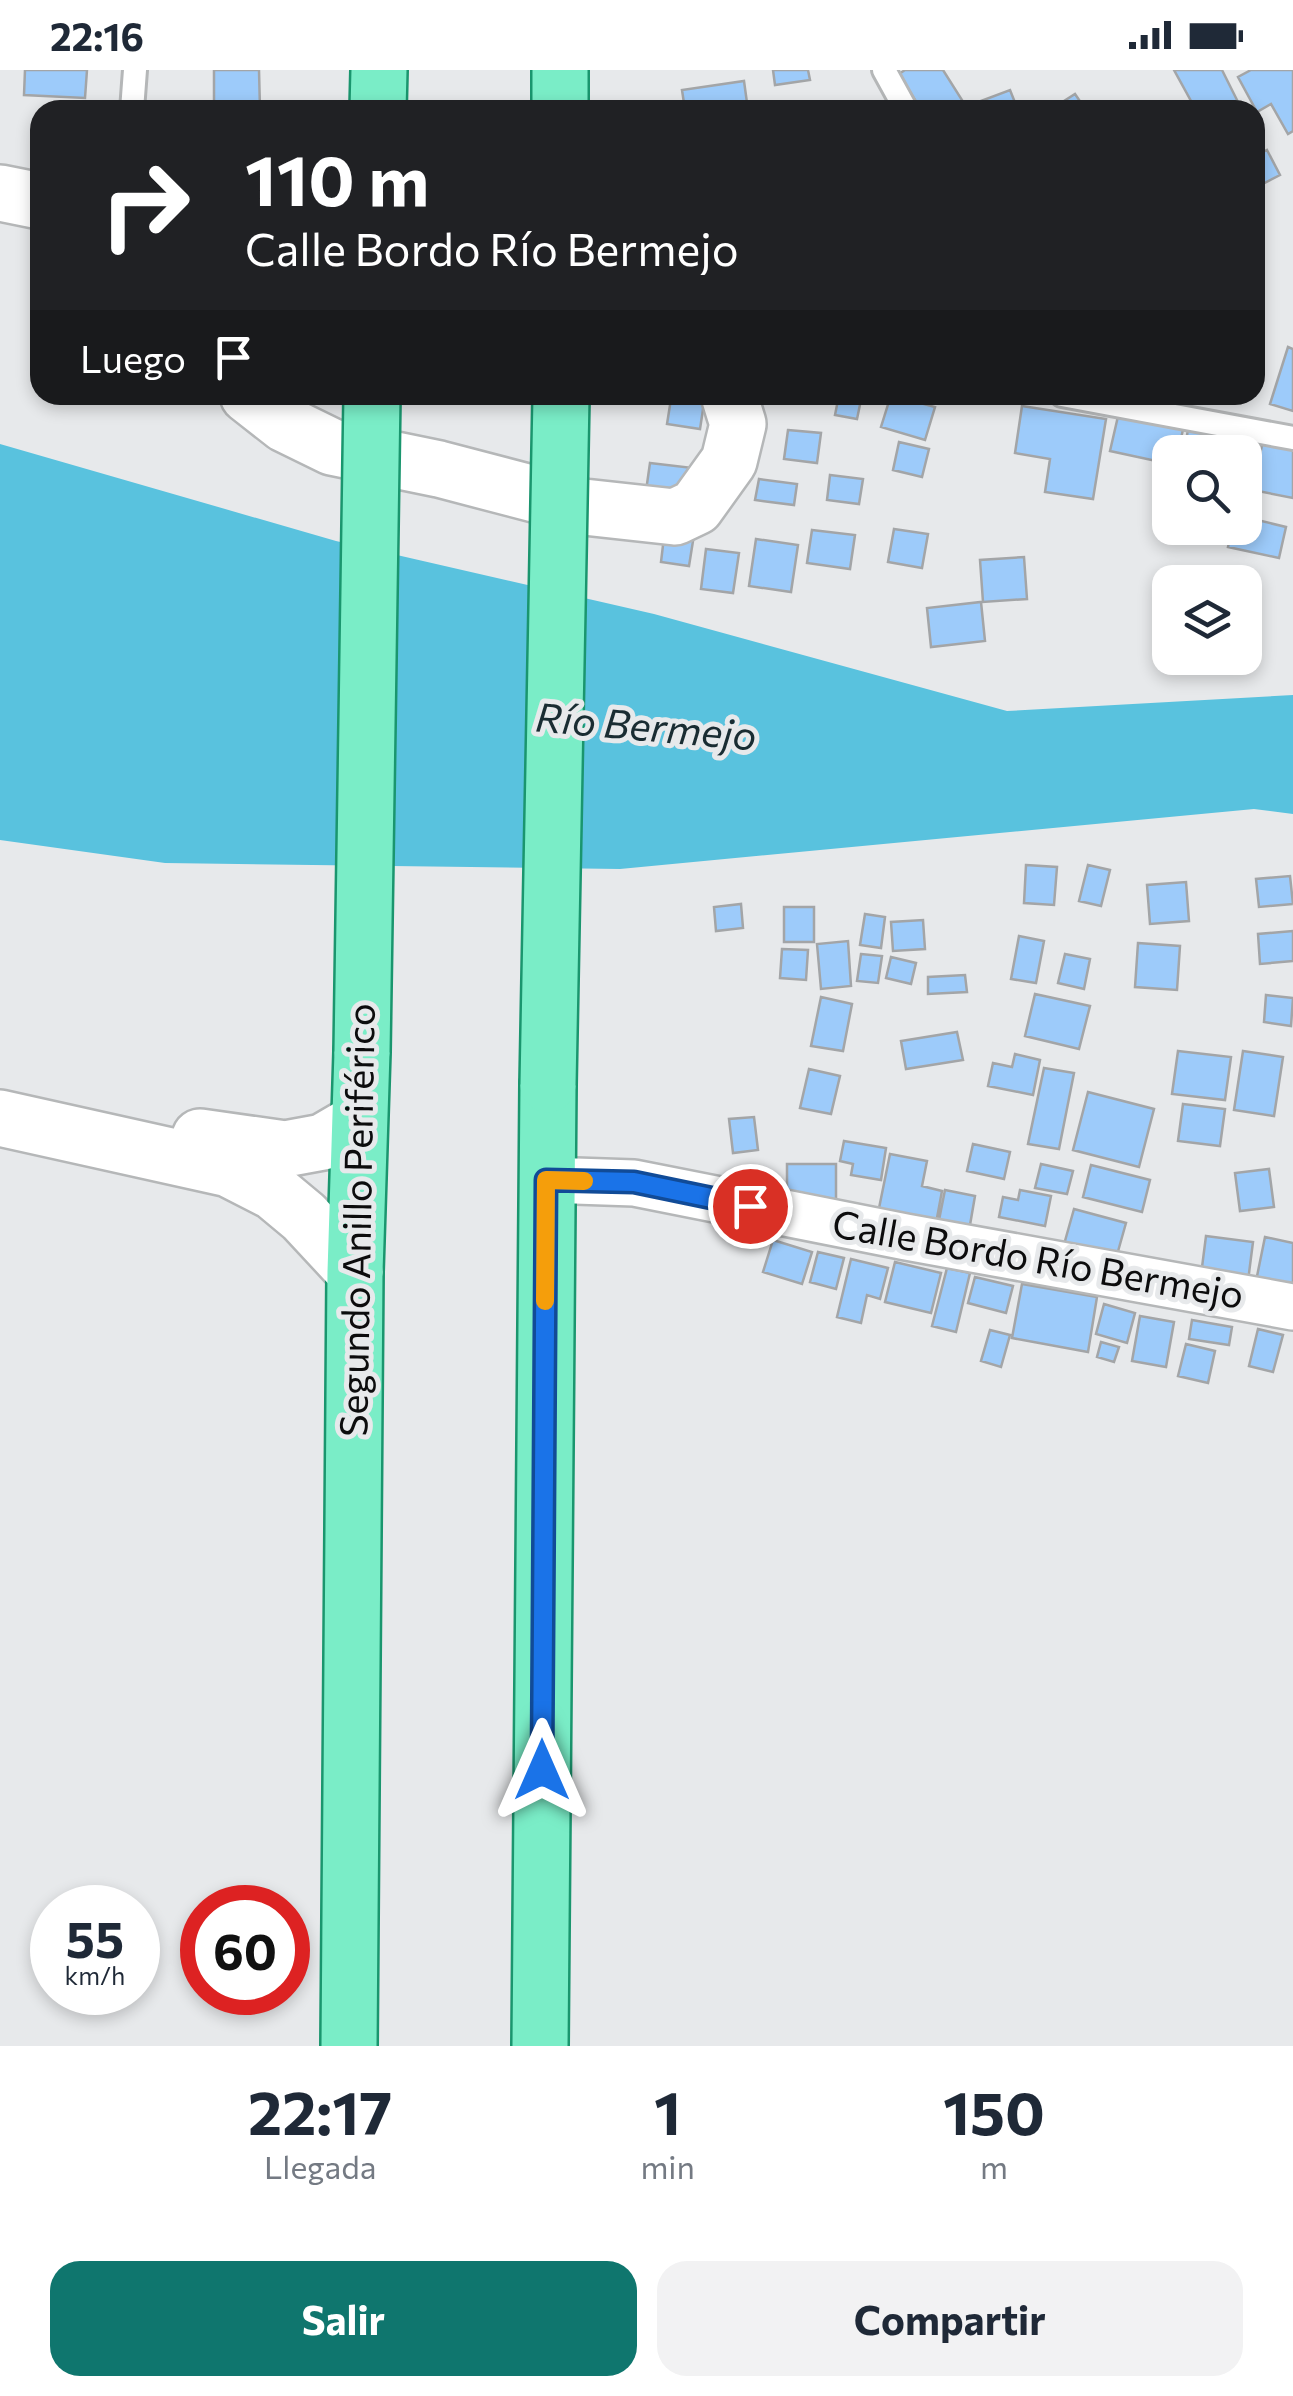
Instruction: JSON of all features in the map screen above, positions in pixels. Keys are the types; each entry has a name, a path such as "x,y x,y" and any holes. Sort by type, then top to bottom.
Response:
{"main road":[{"path":"378,100 379,70"},
{"path":"560,70 560,100"},
{"path":"0,193 30,198"},
{"path":"261,405 285,424 332,447 439,469 584,507 675,517 696,507 729,461 738,424 731,405"},
{"name":"Segundo Anillo Periférico","path":"348,2046 355,1272 372,405"},
{"path":"540,2046 546,1180 561,405"},
{"path":"0,1096 236,1144 284,1150 323,1142 360,1120"},
{"path":"0,1118 230,1169 274,1192 304,1217 355,1272"}],"street":[{"name":"Calle Bordo Río Bermejo","path":"546,1180 634,1182 906,1237 1293,1307"}],"lane":[{"path":"133,100 135,70"},
{"path":"884,70 900,100"},
{"path":"1116,405 1293,438"}],"water":[{"name":"Río Bermejo","path":"0,444 336,541 654,614 1007,711 1293,695 1293,814 1254,809 620,869 165,863 0,840"}],"building":[{"path":"25,70 87,70 85,98 24,95"},
{"path":"214,70 259,70 260,100 214,100"},
{"path":"773,70 808,70 810,80 775,85"},
{"path":"905,70 943,70 962,100 915,100 899,74"},
{"path":"1174,70 1222,70 1237,100 1190,100"},
{"path":"1251,70 1293,70 1293,131 1288,134 1271,104 1265,107 1265,100 1250,100 1238,77"},
{"path":"744,81 747,100 684,100 682,90"},
{"path":"1010,90 1014,100 984,100"},
{"path":"1265,151 1280,175 1265,183"},
{"path":"1288,347 1293,349 1293,411 1270,404"},
{"path":"670,405 704,405 700,429 667,424"},
{"path":"837,405 860,405 857,419 835,415"},
{"path":"888,405 935,407 925,440 881,427"},
{"path":"1022,406 1106,419 1093,499 1045,492 1050,459 1015,453"},
{"path":"1119,412 1184,425 1182,435 1152,435 1152,460 1110,451"},
{"path":"1189,424 1226,432 1225,435 1187,435"},
{"path":"788,430 821,433 817,463 784,459"},
{"path":"1263,440 1293,446 1293,498 1262,492"},
{"path":"899,442 929,449 922,477 893,470"},
{"path":"650,463 693,468 690,497 646,491"},
{"path":"830,475 863,479 859,504 827,500"},
{"path":"759,479 797,484 794,505 755,500"},
{"path":"1262,521 1286,527 1279,558 1228,547 1262,545"},
{"path":"894,529 928,534 922,568 888,562"},
{"path":"812,530 855,535 850,569 807,563"},
{"path":"664,537 693,541 689,566 661,562"},
{"path":"756,539 798,545 791,592 749,586"},
{"path":"706,549 739,553 733,593 701,589"},
{"path":"1024,557 1027,599 983,602 980,560"},
{"path":"981,602 985,641 931,647 927,608"},
{"path":"1026,865 1057,867 1054,905 1024,903"},
{"path":"1088,865 1110,870 1101,906 1079,901"},
{"path":"1290,876 1293,904 1259,907 1256,879"},
{"path":"1186,882 1189,921 1150,924 1147,885"},
{"path":"741,904 743,928 716,931 714,907"},
{"path":"784,907 814,907 814,942 784,942"},
{"path":"865,914 885,917 881,948 860,945"},
{"path":"923,920 925,949 893,951 891,922"},
{"path":"1293,931 1293,961 1260,964 1258,934"},
{"path":"1019,936 1044,941 1036,983 1011,979"},
{"path":"848,941 851,986 821,989 817,944"},
{"path":"1138,943 1180,946 1177,990 1135,987"},
{"path":"782,949 808,950 806,980 780,978"},
{"path":"861,954 882,956 878,983 857,981"},
{"path":"1065,954 1090,959 1084,989 1058,983"},
{"path":"891,957 916,963 911,984 886,978"},
{"path":"965,975 967,992 928,994 928,977"},
{"path":"1035,994 1090,1006 1079,1049 1025,1036"},
{"path":"1266,995 1293,998 1291,1026 1264,1022"},
{"path":"821,997 852,1004 843,1051 811,1046"},
{"path":"957,1032 963,1060 906,1069 901,1041"},
{"path":"1178,1051 1231,1057 1225,1100 1172,1094"},
{"path":"1243,1051 1283,1057 1274,1116 1234,1110"},
{"path":"1015,1054 1040,1060 1033,1095 988,1086 993,1063 1012,1067"},
{"path":"1044,1068 1074,1073 1059,1149 1028,1144"},
{"path":"809,1069 840,1076 831,1114 800,1108"},
{"path":"1088,1092 1154,1109 1139,1167 1073,1150"},
{"path":"1183,1104 1225,1109 1220,1146 1178,1141"},
{"path":"754,1117 758,1150 733,1153 729,1119"},
{"path":"844,1141 886,1148 881,1180 851,1175 853,1164 840,1161"},
{"path":"973,1144 1010,1152 1004,1179 967,1171"},
{"path":"890,1154 927,1161 922,1186 942,1191 934,1234 876,1223"},
{"path":"787,1164 836,1164 836,1205 787,1205"},
{"path":"1041,1164 1073,1171 1067,1194 1035,1188"},
{"path":"1091,1165 1150,1180 1142,1212 1083,1197"},
{"path":"1269,1169 1274,1207 1240,1211 1235,1173"},
{"path":"945,1190 975,1196 970,1225 939,1220"},
{"path":"1020,1190 1051,1196 1045,1226 999,1217 1003,1197 1018,1200"},
{"path":"1074,1209 1126,1223 1115,1262 1063,1248"},
{"path":"1206,1236 1253,1242 1248,1281 1201,1275"},
{"path":"1265,1237 1293,1243 1293,1299 1254,1291"},
{"path":"773,1240 812,1252 802,1284 763,1272"},
{"path":"818,1252 844,1258 836,1289 810,1282"},
{"path":"851,1259 888,1268 880,1299 867,1295 861,1323 837,1317"},
{"path":"895,1262 941,1273 931,1313 885,1302"},
{"path":"947,1268 970,1273 956,1332 932,1326"},
{"path":"975,1277 1013,1286 1006,1313 968,1303"},
{"path":"1022,1284 1097,1297 1088,1352 1012,1338"},
{"path":"1104,1304 1135,1313 1127,1343 1096,1334"},
{"path":"1140,1316 1174,1322 1166,1367 1132,1361"},
{"path":"1192,1320 1232,1327 1229,1345 1189,1339"},
{"path":"1258,1329 1283,1335 1273,1372 1249,1366"},
{"path":"990,1330 1010,1335 1001,1367 981,1361"},
{"path":"1101,1342 1119,1347 1114,1362 1097,1357"},
{"path":"1186,1344 1215,1351 1208,1383 1178,1376"}],"slow traffic":[{"path":"545,1301 546,1180 584,1181"}],"route":[{"path":"542,1770 546,1180 634,1182 750,1206"}]}
